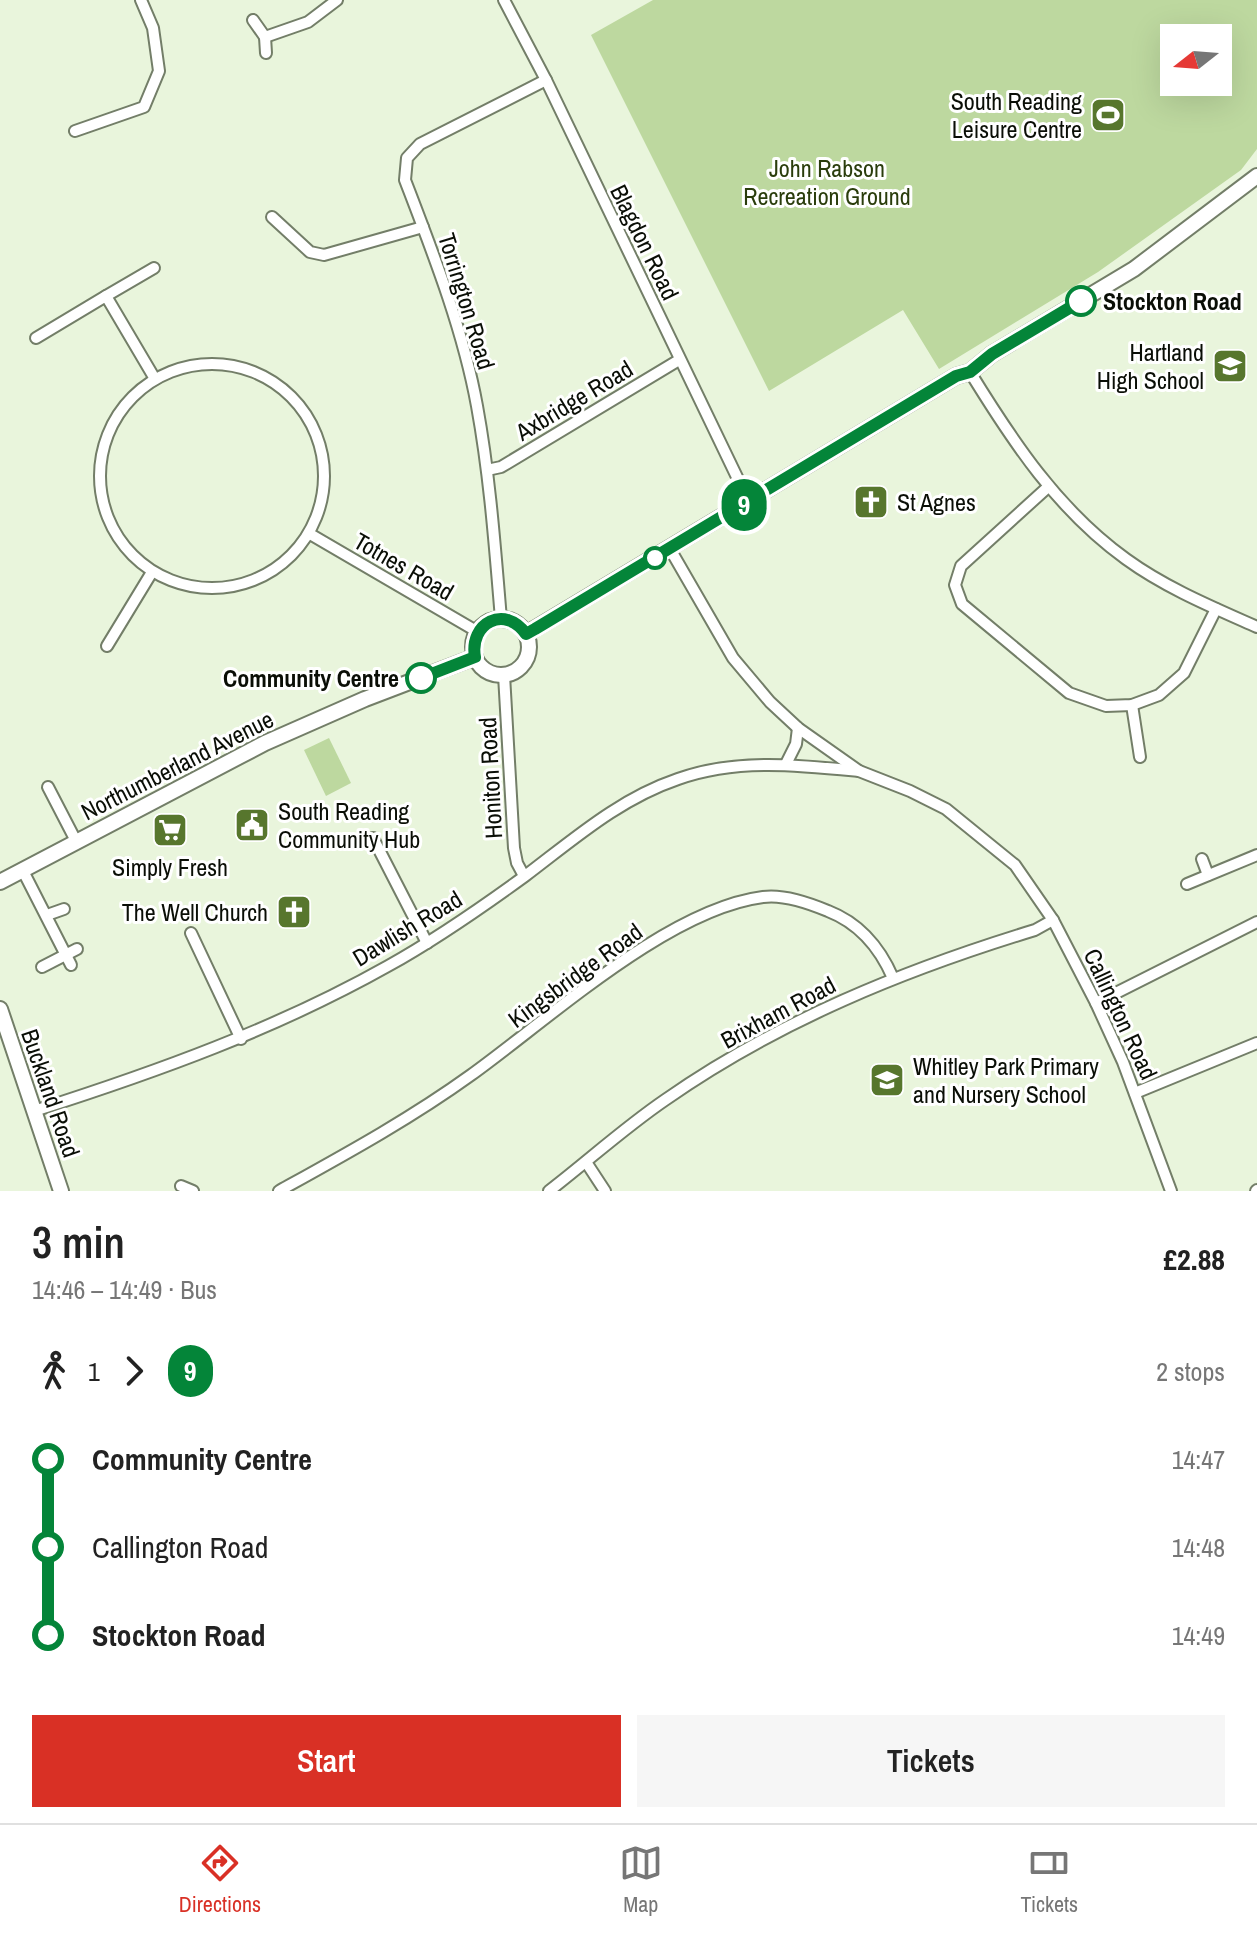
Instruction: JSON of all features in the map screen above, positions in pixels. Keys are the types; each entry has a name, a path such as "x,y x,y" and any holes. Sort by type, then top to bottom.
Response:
{"street":[{"path":"75,131 144,107 159,71 153,28 141,0"},
{"path":"265,37 308,22 337,0"},
{"name":"Blagdon Road","path":"504,0 546,80 749,502"},
{"path":"253,20 265,37 266,53"},
{"name":"Torrington Road","path":"501,619 487,470 477,404 459,333 405,180 407,158 420,144 546,80"},
{"path":"526,634 956,376 970,372 992,354 1134,269 1257,176"},
{"path":"272,217 310,252 324,255 423,227"},
{"path":"36,338 154,268"},
{"path":"106,296 155,379"},
{"name":"Axbridge Road","path":"487,470 501,467 679,360"},
{"path":"223,363 259,372 290,393 313,423 323,454 324,495 310,534 290,558 267,574 238,586 176,583 152,572 124,546 106,515 100,496 99,471 104,443 129,398 155,379 186,365 223,363"},
{"path":"970,372 1009,436 1070,510 1126,559 1183,594 1257,627"},
{"path":"1048,487 961,566 955,585 962,604 1069,693 1106,706 1132,705 1159,695 1184,673 1216,609"},
{"name":"Totnes Road","path":"310,534 478,632"},
{"name":"Callington Road","path":"670,549 733,658 770,702 798,728 859,771 946,809 1015,865 1053,920 1096,1003 1135,1093 1171,1191"},
{"path":"107,646 152,572"},
{"path":"501,619 515,623 526,634 529,651 526,660 520,667 504,675 487,670 475,657 478,632 488,623 501,619"},
{"name":"Northumberland Avenue","path":"0,882 265,743 365,699 475,657"},
{"name":"Honiton Road","path":"504,675 514,848 524,876"},
{"path":"1132,705 1140,757"},
{"path":"786,764 796,744 798,728"},
{"name":"Dawlish Road","path":"34,1111 141,1077 241,1039 387,967 524,876 584,829 623,804 679,778 739,766 786,764 859,771"},
{"name":"Northumberland Avenue","path":"48,787 76,841"},
{"path":"373,838 427,943"},
{"path":"1187,884 1257,855"},
{"path":"1202,859 1208,875"},
{"path":"22,869 68,960"},
{"name":"Kingsbridge Road","path":"279,1191 418,1111 626,961 679,927 725,905 767,896 807,902 846,918 882,953 893,978"},
{"path":"47,915 64,909"},
{"name":"Brixham Road","path":"549,1191 665,1100 746,1050 824,1008 893,978 1035,930 1053,920"},
{"path":"1096,1003 1257,922"},
{"path":"191,933 241,1039"},
{"path":"42,967 68,960 77,949"},
{"name":"Buckland Road","path":"0,1009 61,1191"},
{"path":"1135,1093 1257,1043"},
{"path":"586,1162 605,1191"},
{"path":"181,1186 193,1191"}],"green space":[{"name":"John Rabson Recreation Ground","path":"653,0 1257,0 1257,149 1241,170 1098,272 939,369 903,310 769,391 591,35"},
{"path":"329,738 351,783 326,796 304,750"}],"bus line":[{"name":"9","path":"421,678 475,657 478,632 488,623 508,620 521,627 526,634 956,376 970,372 992,354 1081,301"}],"place":[{"name":"South Reading Leisure Centre","path":"1108,115"},
{"name":"Stockton Road","path":"1081,301"},
{"name":"Hartland High School","path":"1230,366"},
{"name":"St Agnes","path":"871,502"},
{"name":"Community Centre","path":"421,678"},
{"name":"South Reading Community Hub","path":"252,825"},
{"name":"Simply Fresh","path":"170,830"},
{"name":"The Well Church","path":"294,912"},
{"name":"Whitley Park Primary and Nursery School","path":"887,1080"}]}
